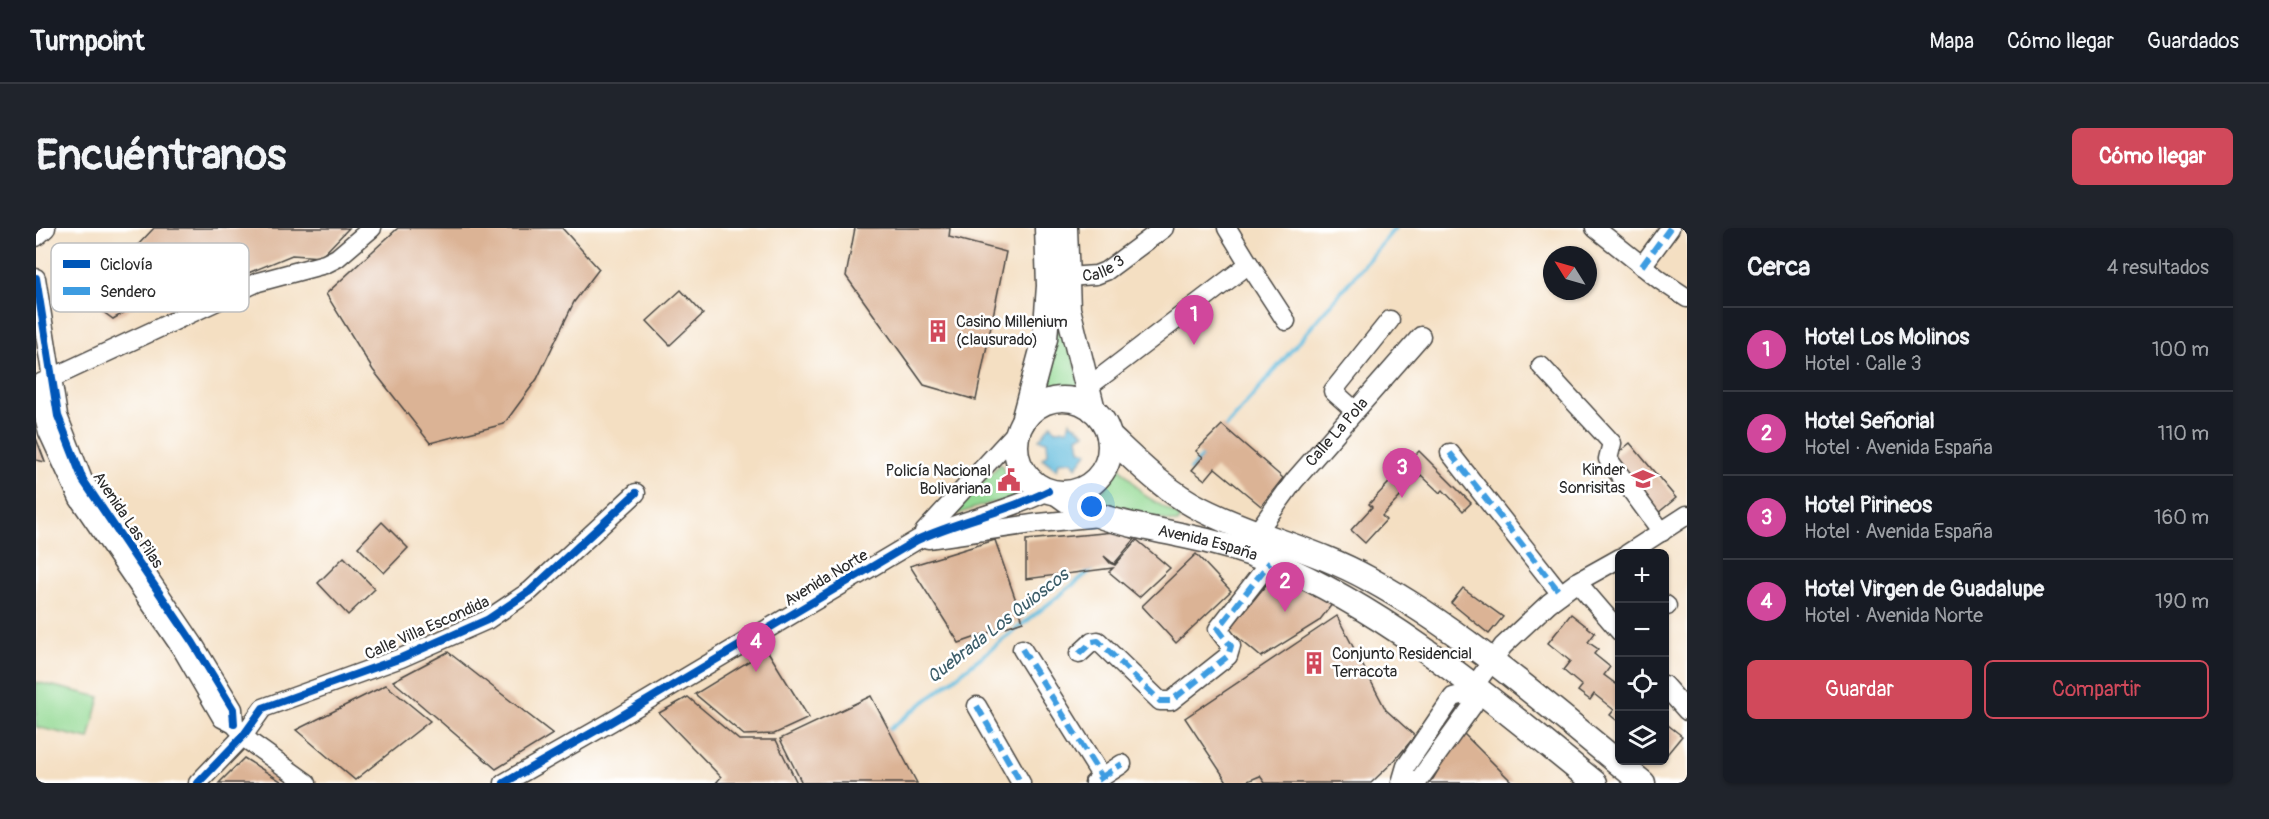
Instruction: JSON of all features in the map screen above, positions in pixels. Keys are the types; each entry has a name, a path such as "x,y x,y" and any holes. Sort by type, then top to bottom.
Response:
{"main road":[{"path":"1047,228 1049,286 1045,339 1016,443 1017,458 1024,472 1034,484 1052,492 1072,492 1086,487 1098,478 1106,465 1110,451 1109,436 1091,399 1068,309 1065,228"},
{"path":"1021,425 1032,411 1055,400 1091,399"},
{"name":"Avenida España","path":"1109,436 1163,486 1201,509 1332,561 1368,578 1423,612 1643,783"},
{"name":"Avenida España","path":"1052,492 1073,506 1100,517 1212,542 1270,562 1312,580 1380,619 1595,783"}],"street":[{"path":"36,237 46,228"},
{"path":"249,286 331,261 372,228"},
{"name":"Calle 3","path":"1067,277 1096,275 1106,271 1164,228"},
{"path":"1227,228 1286,321"},
{"path":"1595,228 1687,298"},
{"path":"1642,266 1670,228"},
{"path":"1091,399 1249,264"},
{"name":"Avenida Las Pilas","path":"36,278 41,383 58,416 83,480 183,627 232,710 239,730"},
{"path":"41,383 194,312"},
{"path":"1354,410 1330,396 1390,321"},
{"name":"Calle La Pola","path":"1257,532 1294,481 1421,336"},
{"path":"1541,366 1612,443 1608,459 1662,532"},
{"name":"Avenida Norte","path":"917,540 1021,425"},
{"path":"1450,453 1561,594"},
{"name":"Avenida Norte","path":"504,783 917,540 948,525 1052,492"},
{"name":"Calle Villa Escondida","path":"198,783 239,730 263,708 401,658 487,620 530,591 636,494"},
{"path":"1635,549 1687,515"},
{"path":"917,540 949,538 1039,522 1100,517"},
{"path":"1403,783 1419,780 1473,705 1471,689 1503,646 1561,594 1577,582 1615,561"},
{"path":"1079,654 1092,642 1098,641 1160,701 1170,701 1228,656 1231,646 1218,629 1270,562"},
{"path":"1577,582 1615,626"},
{"path":"1022,649 1098,780 1122,765"},
{"path":"1669,690 1687,711"},
{"path":"977,706 1021,783"},
{"path":"239,730 307,783"}],"green space":[{"path":"1065,325 1083,394 1071,389 1040,393 1056,326"},
{"path":"1115,462 1144,495 1180,517 1178,523 1090,504 1106,487"},
{"path":"1001,463 1016,499 990,503 957,514 955,510"},
{"path":"36,682 100,697 89,739 36,727"}],"water":[{"path":"1070,421 1085,433 1078,437 1080,450 1088,452 1076,467 1072,461 1059,462 1057,470 1042,458 1048,454 1047,441 1039,439 1051,424 1055,430 1068,429"}],"building":[{"path":"154,228 349,228 321,257 292,255 249,273 249,243 140,243"},
{"path":"398,228 562,228 599,269 574,302 537,379 504,424 430,443 373,370 326,294"},
{"name":"Casino Millenium (clausurado)","path":"855,228 950,228 949,237 1006,252 976,400 924,385 846,276"},
{"path":"681,290 703,314 670,345 647,321"},
{"path":"103,312 125,312 113,319"},
{"path":"1222,425 1283,478 1261,506 1215,468 1205,480 1192,470 1203,457 1196,451"},
{"path":"36,438 45,462 36,460"},
{"path":"1630,443 1676,498 1652,518 1606,463"},
{"path":"1419,451 1471,503 1463,511 1443,490 1440,493 1421,475 1382,516 1386,520 1365,543 1351,530 1372,507 1369,504"},
{"path":"382,522 408,548 384,573 358,547"},
{"path":"1115,532 1135,539 1114,564 1104,556 1110,563 1115,565 1137,540 1170,568 1139,597 1109,572 1113,568 1026,579 1026,540"},
{"path":"995,540 1023,621 959,643 910,566"},
{"path":"1196,554 1231,591 1176,643 1142,606"},
{"path":"344,557 375,589 348,615 318,583"},
{"path":"1275,574 1333,603 1319,621 1261,657 1229,630"},
{"path":"1463,588 1503,617 1489,634 1451,603"},
{"path":"1571,614 1595,633 1588,642 1598,649 1594,654 1610,667 1604,675 1615,683 1615,719 1610,715 1614,710 1594,694 1590,700 1578,691 1582,686 1563,670 1570,661 1548,643"},
{"name":"Conjunto Residencial Terracota","path":"1337,616 1386,710 1415,736 1395,760 1371,783 1265,783 1260,776 1243,783 1228,783 1185,718"},
{"path":"767,650 809,718 774,734 744,735 695,694"},
{"path":"448,652 553,734 496,769 393,681"},
{"path":"386,685 430,721 355,780 296,730"},
{"path":"871,696 917,783 802,783 780,739"},
{"path":"688,697 739,740 776,740 797,783 716,783 721,777 659,713"},
{"path":"1669,726 1682,736 1669,752"},
{"path":"1461,731 1513,783 1426,783 1433,779"},
{"path":"244,758 284,783 219,783"}],"waterway":[{"name":"Quebrada Los Quioscos","path":"1223,431 1395,228"},
{"name":"Quebrada Los Quioscos","path":"1190,470 1205,453"},
{"name":"Quebrada Los Quioscos","path":"886,732 1094,568"}],"marked path":[{"path":"1642,266 1670,228"},
{"path":"1450,453 1561,594"},
{"path":"1079,654 1092,642 1098,641 1160,701 1171,701 1228,656 1231,646 1218,629 1270,562"},
{"path":"1022,649 1102,777 1094,783"},
{"path":"977,706 1021,783"},
{"path":"1102,777 1122,764"}],"cycle path":[{"path":"36,278 58,416 83,480 193,643 233,709 234,724"},
{"path":"504,783 917,540 1016,505 1048,491"},
{"path":"198,783 243,736 263,708 401,658 487,620 530,591 636,493"}],"place":[{"name":"Casino Millenium (clausurado)","path":"938,331"},
{"name":"Hotel Los Molinos","path":"1194,345"},
{"name":"Kinder Sonrisitas","path":"1643,479"},
{"name":"Policía Nacional Bolivariana","path":"1009,480"},
{"name":"Hotel Pirineos","path":"1402,498"},
{"name":"Hotel Señorial","path":"1285,612"},
{"name":"Conjunto Residencial Terracota","path":"1314,663"},
{"name":"Hotel Virgen de Guadalupe","path":"756,672"}]}
